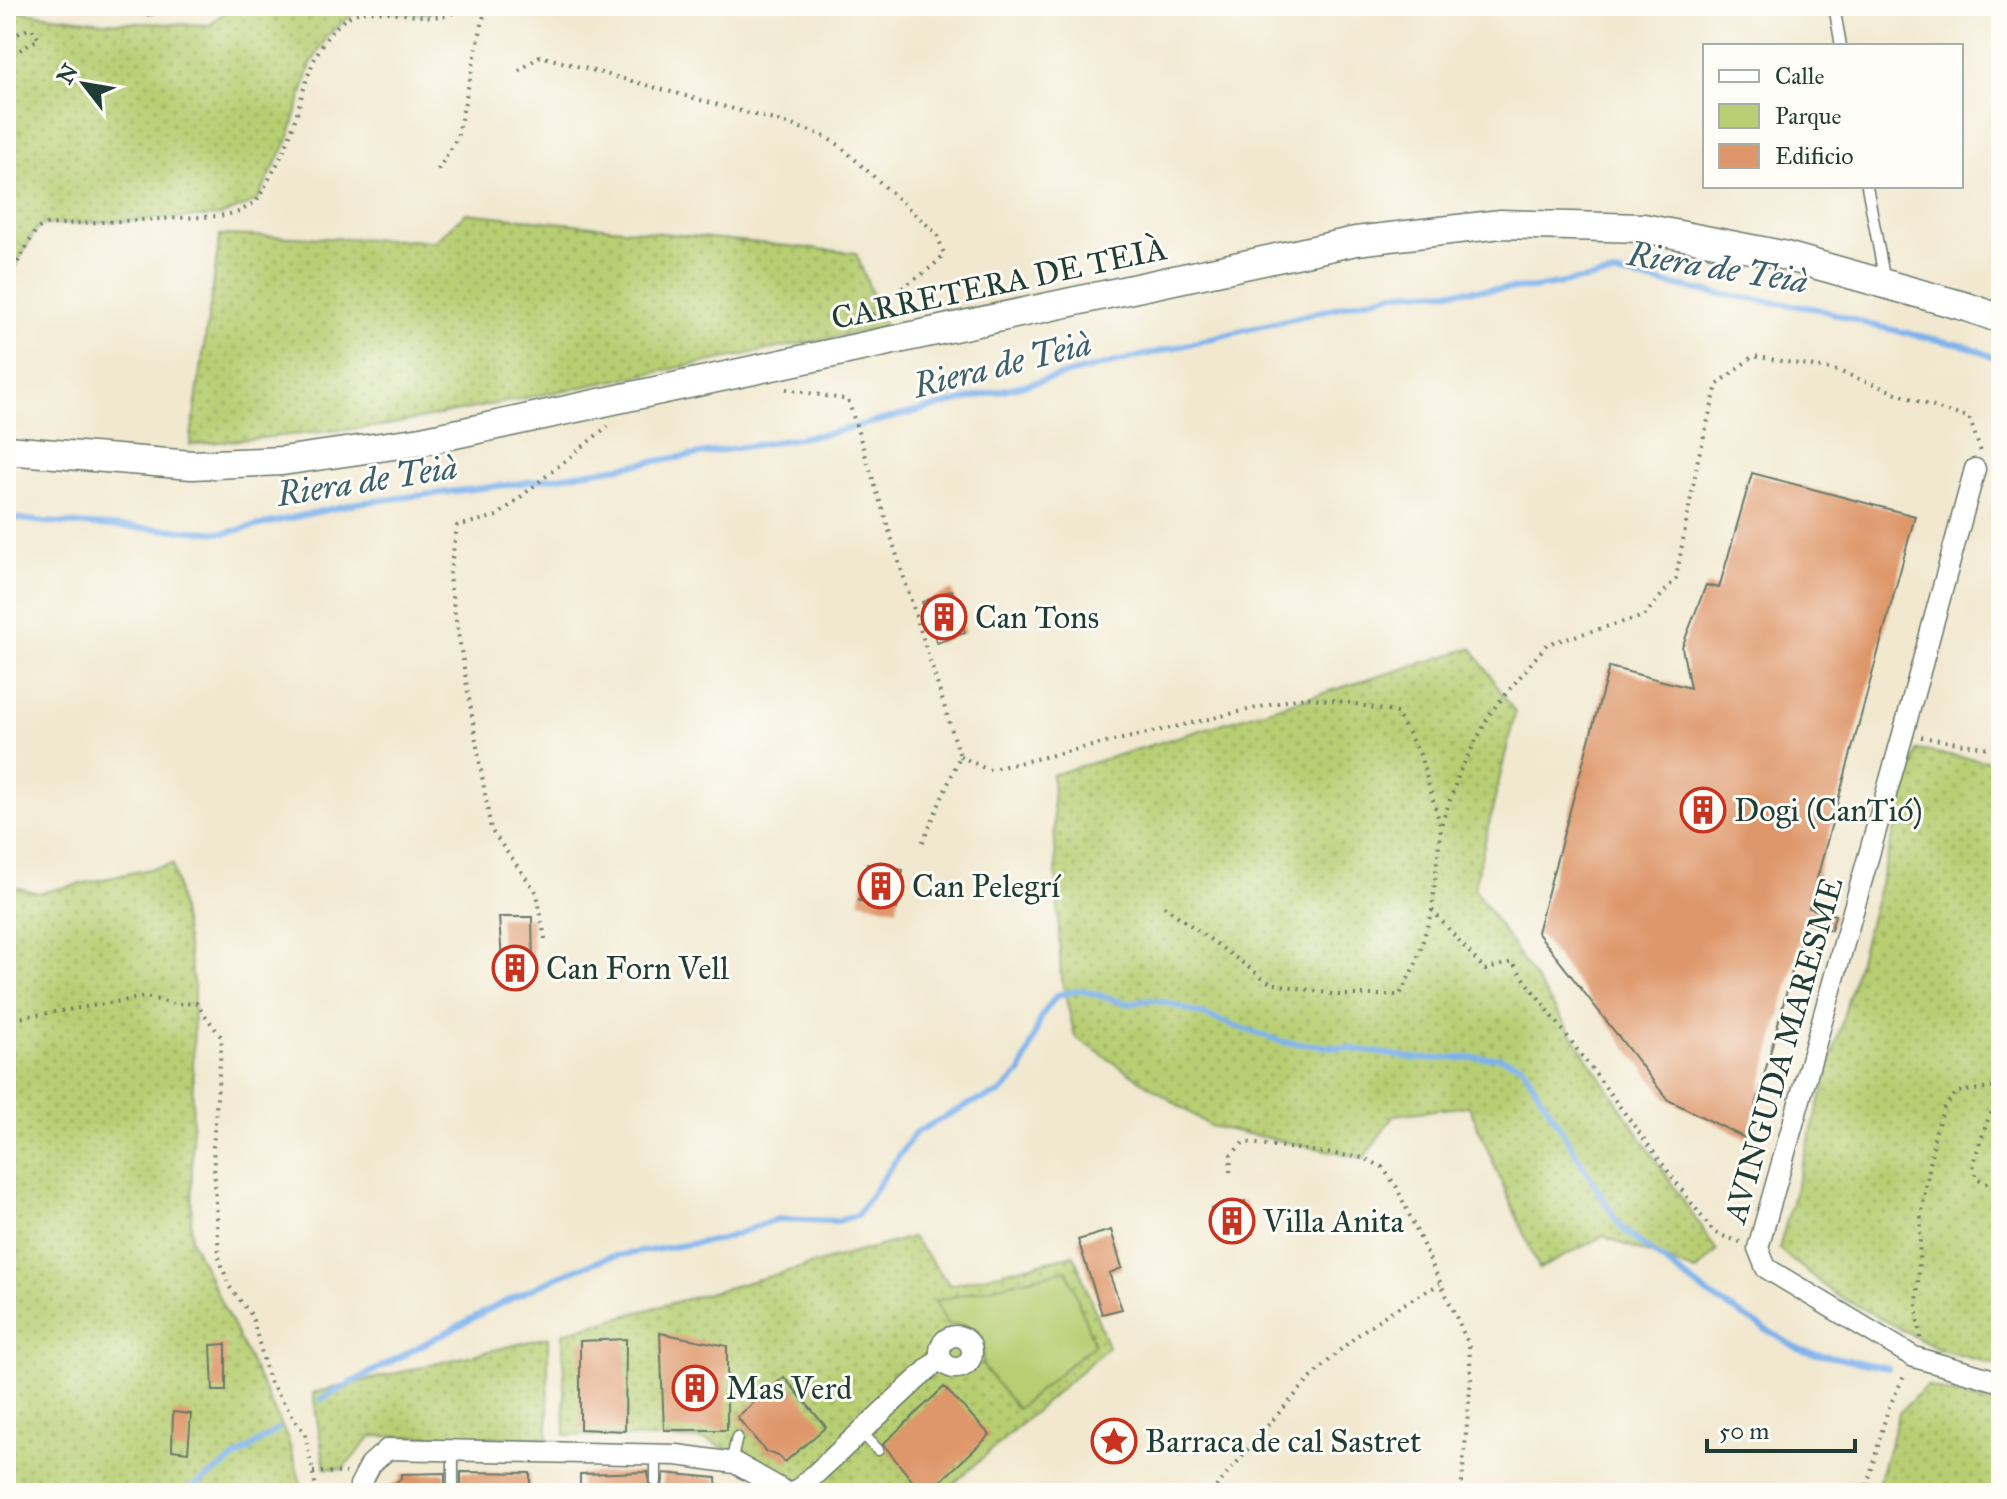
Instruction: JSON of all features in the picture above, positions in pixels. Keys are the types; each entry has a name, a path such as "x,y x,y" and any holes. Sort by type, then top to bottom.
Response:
{"street":[{"name":"CARRETERA DE TEIÀ","path":"6,450 192,465 282,461 422,441 1356,241 1501,224 1643,228 1782,255 2001,319"},
{"name":"AVINGUDA MARESME","path":"1975,469 1758,1248 1766,1268 1914,1357 2001,1382"},
{"path":"795,1493 941,1357"},
{"path":"365,1484 371,1464 388,1449 453,1450 656,1455 731,1463 788,1493"}],"lane":[{"path":"119,6 146,10 169,6"},
{"path":"1834,6 1841,44"},
{"path":"1867,188 1885,284"},
{"path":"861,1432 878,1450"},
{"path":"731,1463 737,1437"},
{"path":"453,1450 453,1487"},
{"path":"656,1455 656,1482"}],"path":[{"path":"6,283 36,230 43,225 220,216 249,208 257,201 289,138 311,64 329,34 352,15 368,10 439,15 452,14 463,6"},
{"path":"438,170 457,138 486,6"},
{"path":"6,58 15,53 39,39 31,28 8,38 15,53"},
{"path":"519,71 540,56 799,127 839,145 937,234 944,254 935,265 879,305 870,318 874,346"},
{"path":"1164,906 1270,983 1338,995 1400,995 1417,961 1432,910 1441,826 1460,771 1491,712 1547,644 1644,616 1676,578 1698,459 1717,385 1753,356 1838,371 1947,412 1969,417 1982,449 1975,469"},
{"path":"773,386 848,400 960,756 921,846"},
{"path":"545,939 537,893 491,830 449,578 457,526 497,516 613,422"},
{"path":"960,756 988,770 1304,697 1351,703 1397,713 1420,755 1441,826"},
{"path":"1903,734 2001,750"},
{"path":"1432,910 1485,970 1512,962 1714,1233 1758,1248"},
{"path":"6,1020 146,997 174,1004 196,1003 222,1038 213,1146 219,1257 229,1286 252,1316 269,1381 305,1434 317,1493"},
{"path":"1865,1493 1888,1409 1922,1345 1917,1307 1921,1217 1935,1133 1944,1108 1957,1092 2000,1085 1973,1163 1976,1178 2001,1190"},
{"path":"1230,1172 1231,1155 1244,1142 1364,1158 1382,1167 1396,1186 1469,1345 1471,1377 1461,1493"},
{"path":"1211,1493 1284,1408 1352,1340 1402,1305 1440,1284"},
{"path":"313,1472 365,1484"}],"green space":[{"path":"231,6 445,6 427,14 368,10 352,15 329,34 311,64 289,138 257,201 220,216 43,225 36,230 6,283 6,10 103,22 210,25"},
{"path":"466,213 856,253 885,327 383,426 190,445 220,235 435,241"},
{"path":"1472,648 1515,713 1474,888 1717,1251 1696,1272 1603,1236 1539,1269 1469,1106 1394,1115 1364,1158 1210,1126 1075,1037 1061,977 1052,775"},
{"path":"1917,750 2001,763 2001,1366 1940,1350 1833,1293 1779,1249"},
{"path":"173,864 194,987 191,1240 287,1437 304,1493 6,1493 6,885 39,893"},
{"path":"912,1237 950,1285 1074,1255 1108,1347 943,1493 809,1493 790,1476 706,1440 565,1435 563,1333"},
{"path":"1067,1270 1094,1344 1017,1409 983,1366 982,1341 965,1325 947,1324 935,1301"},
{"path":"548,1337 548,1438 372,1436 343,1469 325,1468 313,1393"},
{"path":"1926,1386 2001,1407 2001,1493 1875,1493 1899,1413"}],"building":[{"name":"Dogi (CanTió)","path":"1752,473 1915,516 1809,908 1835,915 1831,930 1805,923 1747,1139 1668,1100 1537,932 1609,667 1690,688 1682,647 1706,585 1719,588"},
{"name":"Can Tons","path":"952,590 965,633 937,643 922,602"},
{"name":"Can Pelegrí","path":"867,864 903,870 897,909 859,901"},
{"name":"Can Forn Vell","path":"499,917 532,917 533,967 521,968 521,987 504,990"},
{"name":"Villa Anita","path":"1245,1201 1253,1233 1218,1240 1211,1209"},
{"path":"1111,1230 1122,1268 1109,1273 1122,1309 1102,1314 1078,1240"},
{"name":"Mas Verd","path":"660,1333 727,1346 727,1430 664,1430"},
{"path":"626,1339 625,1431 580,1429 580,1341"},
{"path":"226,1344 226,1391 213,1391 211,1345"},
{"path":"784,1377 826,1427 785,1462 779,1456 766,1452 737,1417"},
{"path":"944,1387 990,1435 928,1493 922,1493 883,1444"},
{"path":"173,1412 191,1414 188,1452 172,1450"},
{"path":"461,1472 530,1473 530,1493 458,1493"},
{"path":"648,1472 649,1485 653,1489 662,1487 664,1473 716,1478 717,1493 580,1493 580,1474"},
{"path":"445,1473 448,1493 381,1493 401,1479 401,1474"}],"waterway":[{"name":"Riera de Teià","path":"6,517 225,533 357,503 515,484 830,433 1395,293 1534,288 1615,274 1818,309 1871,325 1970,347 2001,361"},
{"path":"321,1399 484,1312 561,1275 609,1257 722,1239 778,1219 838,1221 857,1215 915,1133 969,1104 1000,1093 1021,1072 1042,1015 1057,995 1081,990 1128,1004 1148,1000 1165,1002 1283,1042 1419,1059 1498,1057 1522,1065 1620,1226 1645,1247 1712,1297 1802,1351 1888,1368"},
{"path":"184,1493 278,1429"}],"place":[{"name":"Can Tons","path":"944,617"},
{"name":"Dogi (CanTió)","path":"1703,810"},
{"name":"Can Pelegrí","path":"881,886"},
{"name":"Can Forn Vell","path":"515,968"},
{"name":"Villa Anita","path":"1232,1221"},
{"name":"Mas Verd","path":"695,1388"},
{"name":"Barraca de cal Sastret","path":"1114,1441"}]}
